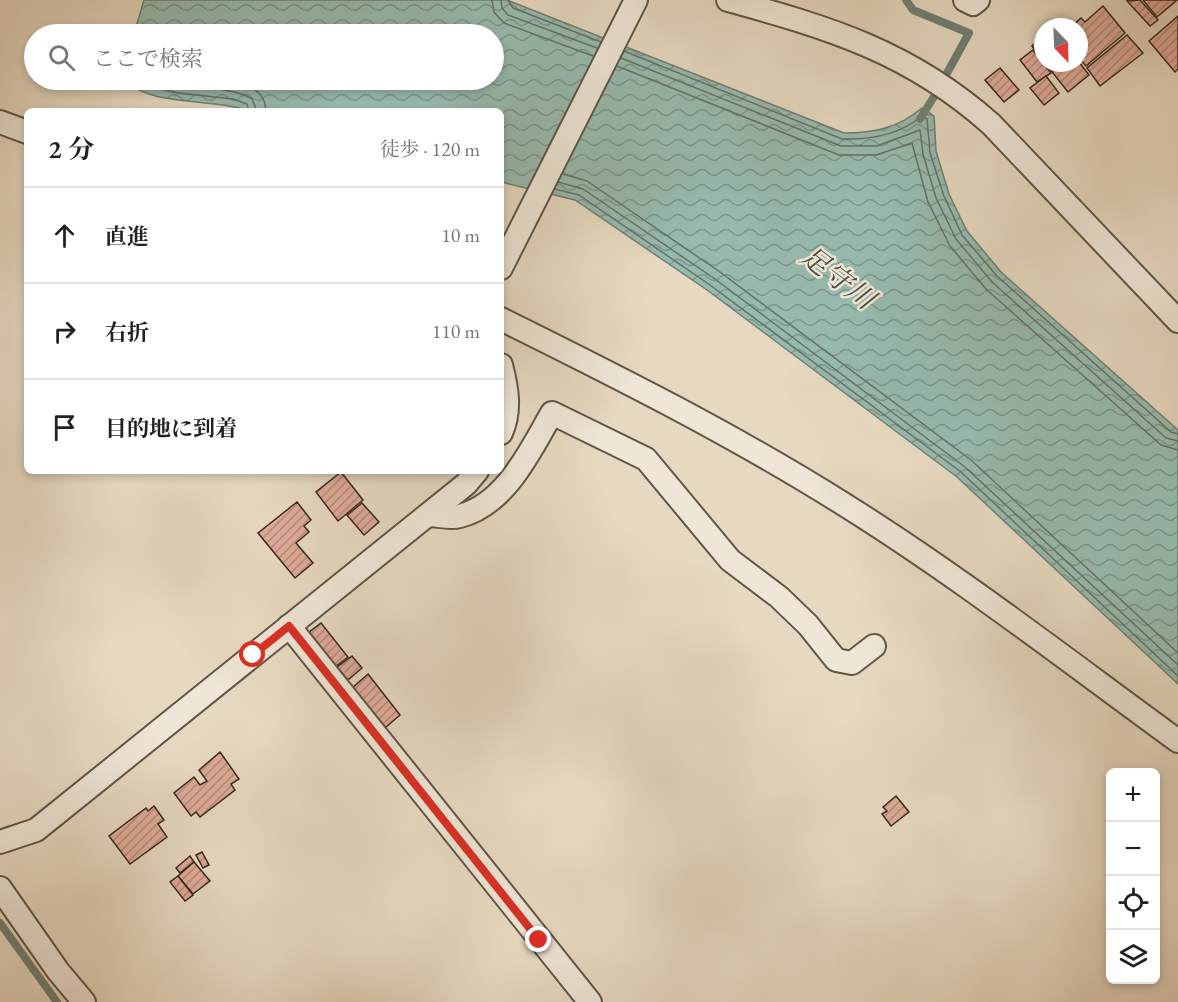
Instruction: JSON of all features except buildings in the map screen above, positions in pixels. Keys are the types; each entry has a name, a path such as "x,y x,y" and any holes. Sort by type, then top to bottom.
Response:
{"street":[{"path":"504,262 636,0"},
{"path":"728,0 816,24 871,45 935,79 965,101 999,133 1178,321"},
{"path":"965,0 974,4 978,0"},
{"path":"0,122 24,131"},
{"path":"504,320 660,398 843,504 941,568 1178,741"},
{"path":"504,376 508,419 504,427"},
{"path":"428,515 459,516 485,503 514,477 552,413 646,459 730,560 787,604 808,625 836,660 852,663 874,646"},
{"path":"0,842 36,830 428,515 466,484 474,474"},
{"path":"289,626 590,1002"},
{"path":"0,888 58,970 84,1002"}],"water":[{"name":"足守川","path":"144,0 507,0 844,133 865,132 895,125 922,108 934,116 936,151 949,194 967,231 1001,272 1178,430 1178,684 957,477 707,290 575,200 504,183 504,108 240,108 166,98 139,90 504,90 504,24 137,24"}],"waterway":[{"path":"906,0 913,10 969,33 946,75"},
{"path":"920,119 935,95"},
{"path":"0,923 57,1002"}],"route":[{"path":"253,655 289,626 539,940"}]}
